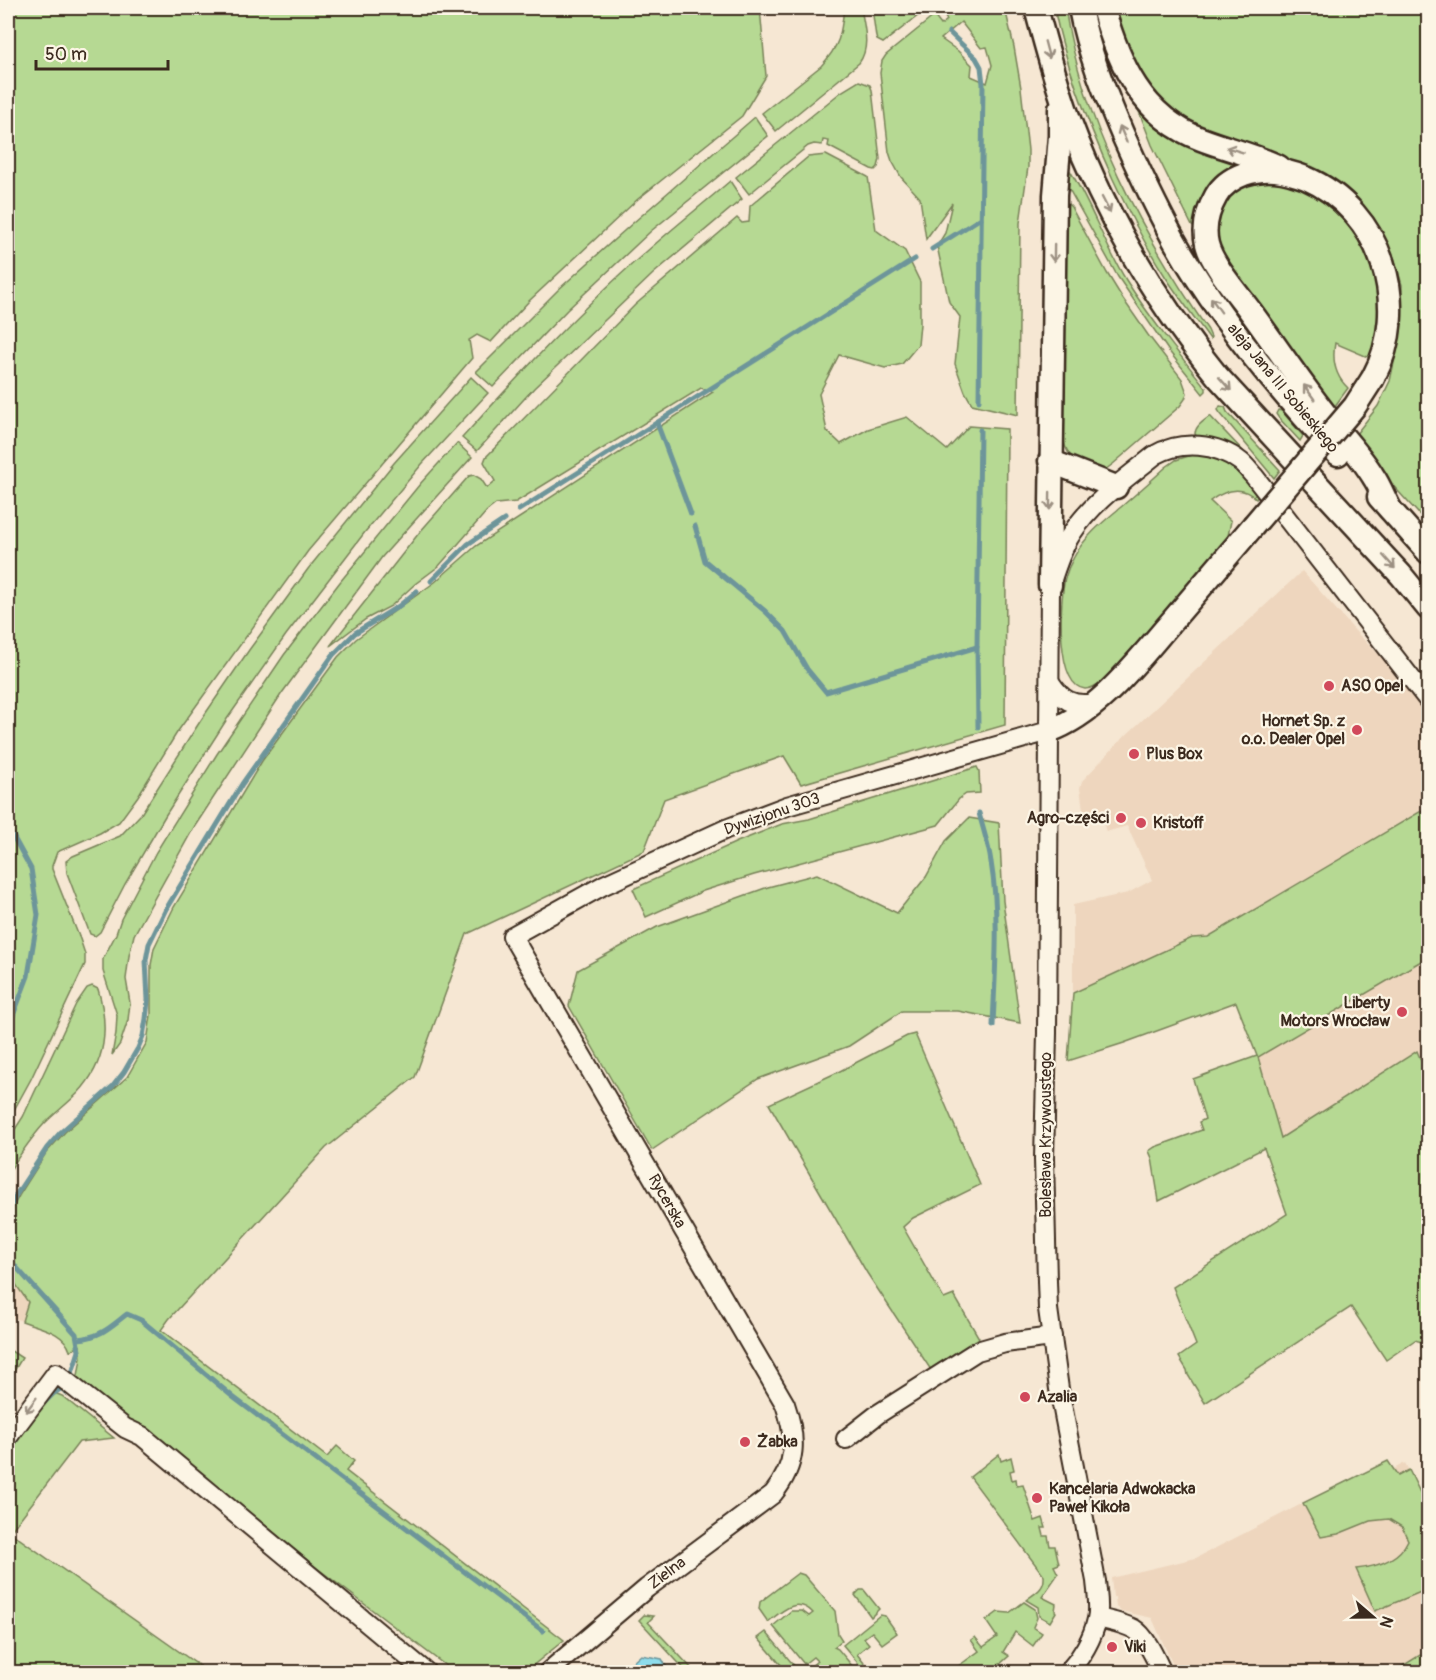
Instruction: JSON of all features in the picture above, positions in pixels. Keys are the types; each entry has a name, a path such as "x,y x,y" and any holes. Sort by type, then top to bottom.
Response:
{"main road":[{"path":"1036,8 1060,93 1080,148 1101,197 1161,303 1218,377 1394,567 1428,608"},
{"name":"aleja Jana III Sobieskiego","path":"1080,8 1104,89 1148,190 1201,284 1254,358 1313,428 1428,552"},
{"path":"1049,731 1066,723 1095,703 1125,675 1355,406 1373,378 1385,352 1391,323 1390,296 1382,259 1366,229 1351,210 1330,191 1314,182 1248,154 1199,138 1177,127 1156,111 1140,94 1122,63 1103,8"},
{"path":"1050,585 1055,195 1060,136 1060,93"},
{"path":"1288,172 1275,169 1251,172 1238,176 1228,183 1218,193 1210,208 1206,227 1207,246 1225,276 1324,414 1374,477 1390,509"},
{"path":"1050,461 1116,487"}],"street":[{"path":"1050,585 1071,534 1086,514 1116,487 1155,455 1165,450 1176,446 1197,445 1215,449 1241,462 1254,476 1428,700"},
{"name":"Bolesława Krzywoustego","path":"1050,585 1044,1159 1047,1281 1059,1389 1096,1581 1098,1618 1087,1644 1077,1662 1068,1672"},
{"path":"1050,682 1059,694 1073,703 1095,703"},
{"name":"Dywizjonu 303","path":"512,936 604,885 726,829 787,806 1049,731"},
{"name":"Rycerska","path":"512,936 784,1404 792,1424 793,1446 786,1474"},
{"path":"846,1439 878,1414 977,1351 1005,1343 1052,1337"},
{"path":"8,1437 56,1373 125,1428 142,1436 426,1672"},
{"name":"Zielna","path":"548,1672 646,1588 772,1494 786,1474"},
{"path":"1098,1618 1120,1623 1136,1630 1162,1672"}],"shaded area":[{"path":"1302,571 1357,633 1395,670 1428,716 1428,807 1207,937 1192,938 1073,993 1073,905 1128,893 1152,880 1127,826 1106,832 1102,817 1085,823 1080,788 1082,781 1121,740"},
{"path":"1428,957 1428,1077 1417,1051 1281,1139 1258,1057"},
{"path":"8,1273 28,1302 22,1321 8,1316"},
{"path":"1405,1463 1428,1509 1428,1672 1176,1672 1152,1618 1121,1611 1116,1606 1111,1578 1196,1558 1319,1495 1326,1505"}],"green space":[{"path":"8,8 760,8 766,76 742,116 638,199 529,301 491,342 477,335 469,340 472,358 308,551 178,731 119,822 57,852 52,869 80,939 85,954 85,964 31,1079 8,1121"},
{"path":"844,8 861,8 866,36 863,57 859,63 776,131 762,113 827,59 838,39"},
{"path":"872,8 928,8 883,43 876,37"},
{"path":"945,8 1005,8 1014,47 1028,150 1028,167 1020,223 1018,415 972,404 965,392 955,364 960,317 949,302 937,246 945,233 952,203 926,239 920,198 901,177 889,152 880,73 882,61 886,55 934,16 941,25 947,20 941,11","holes":["961,22 981,48 987,47 992,65 987,83 971,76 972,65 941,39"]},
{"path":"1054,8 1065,8 1086,94 1118,176 1160,255 1208,330 1210,339 1158,264 1113,179 1079,95"},
{"path":"1114,8 1428,8 1428,524 1352,439 1378,406 1390,381 1401,331 1402,285 1394,257 1376,223 1339,183 1176,122 1131,68"},
{"path":"859,81 870,85 872,90 880,159 878,167 875,170 871,169 828,146 829,141 823,140 822,145 808,146 749,194 736,177 841,92"},
{"path":"1138,109 1160,129 1191,147 1243,164 1195,228 1152,145"},
{"path":"755,117 768,136 651,231 567,310 493,387 476,372 559,289"},
{"path":"826,155 868,177 876,230 905,251 920,282 918,345 902,364 885,368 839,355 819,394 827,431 841,444 868,429 907,417 947,450 969,426 1007,429 1005,725 801,784 784,756 664,799 644,851 467,934 415,1077 326,1148 161,1330 327,1457 337,1446 354,1461 346,1471 564,1640 525,1672 454,1672 317,1568 145,1427 114,1414 77,1382 81,1358 80,1346 70,1351 67,1344 57,1335 22,1321 28,1302 8,1273 8,1221 20,1194 46,1153 65,1132 127,1077 147,1042 151,1015 151,965 154,948 174,907 262,761 338,657 356,639 435,582 476,546 713,392 701,388 516,502 496,504 487,511 439,566 391,606 366,619 330,646 419,533 469,476 474,475 481,479 487,488 495,481 484,462 486,457 635,305 737,218 742,223 749,222 750,206 808,157"},
{"path":"1069,169 1126,280 1154,322 1206,388 1203,394 1168,350 1118,277 1069,189"},
{"path":"1259,179 1282,182 1303,190 1323,202 1355,235 1375,276 1379,299 1378,322 1370,358 1335,343 1336,367 1340,378 1348,388 1332,410 1217,247 1214,227 1228,193"},
{"path":"730,181 742,199 653,274 534,388 477,451 462,438 574,319 656,243"},
{"path":"1067,203 1123,299 1182,379 1187,393 1180,406 1102,472 1073,458 1064,441"},
{"path":"471,377 488,393 422,464 365,532 286,635 227,719 165,816 100,932 95,936 90,934 67,873 66,861 120,836 141,814 201,720 308,569 394,463"},
{"path":"1220,406 1225,407 1280,470 1274,478 1220,413 1218,410"},
{"path":"1278,410 1282,411 1303,436 1300,441 1278,417 1276,414"},
{"path":"1210,416 1243,451 1242,453 1197,437 1196,429"},
{"path":"457,443 472,457 382,557 282,693 193,829 134,935 126,979 130,1003 128,1020 120,1044 112,1055 117,1015 103,971 103,959 156,852 217,754 284,655 340,582 420,484"},
{"path":"1192,455 1204,455 1223,461 1238,472 1258,496 1256,499 1245,492 1233,491 1210,501 1231,521 1227,541 1109,676 1095,686 1085,689 1075,684 1064,658 1062,604 1065,578 1070,565 1083,542 1101,524 1166,467 1176,460"},
{"path":"977,767 980,793 966,794 959,799 938,825 703,891 646,917 633,889 782,824 809,819"},
{"path":"1428,807 1428,957 1258,1057 1281,1138 1417,1051 1428,1077 1428,1340 1425,1343 1415,1340 1386,1360 1351,1307 1205,1403 1179,1357 1196,1345 1173,1287 1287,1214 1264,1148 1159,1201 1149,1151 1202,1130 1199,1122 1205,1119 1193,1079 1257,1056 1236,1002 1068,1061 1073,993 1192,938 1208,937"},
{"path":"969,818 999,823 1003,901 1020,1023 958,1011 902,1011 849,1046 758,1079 652,1150 569,1006 578,970 657,927 768,887 817,874 897,913 926,877 946,841"},
{"path":"92,986 98,989 104,1017 103,1044 95,1069 78,1093 39,1130 8,1173 8,1140 23,1117 76,1004 87,988"},
{"path":"915,1034 980,1185 913,1218 903,1227 944,1299 954,1295 979,1338 931,1370 867,1273 769,1104"},
{"path":"8,1349 22,1358 8,1381"},
{"path":"52,1392 62,1396 114,1438 79,1442 10,1532 208,1672 8,1672 8,1445"},
{"path":"999,1454 1001,1461 1011,1457 1014,1470 1010,1471 1012,1480 1016,1479 1017,1486 1023,1485 1035,1521 1043,1518 1046,1528 1042,1528 1044,1536 1048,1536 1050,1546 1055,1546 1059,1564 1054,1566 1058,1574 1042,1597 1056,1604 1056,1612 1050,1622 1039,1616 1038,1607 1026,1600 1041,1587 1044,1576 970,1477"},
{"path":"1388,1461 1398,1476 1409,1470 1428,1509 1428,1589 1375,1611 1356,1569 1379,1564 1399,1553 1408,1540 1402,1527 1389,1519 1370,1521 1338,1534 1321,1537 1303,1503"},
{"path":"798,1573 804,1575 835,1611 838,1634 842,1640 834,1647 854,1668 848,1672 810,1672 808,1669 817,1661 813,1657 804,1664 773,1626 791,1611 802,1611 809,1616 813,1613 807,1608 795,1605 768,1622 759,1609 760,1602"},
{"path":"860,1590 864,1590 879,1609 871,1617 855,1595"},
{"path":"1024,1602 1035,1609 1037,1618 1033,1627 1042,1633 1033,1646 1015,1632 1003,1652 1009,1656 991,1672 962,1672 957,1667 979,1651 971,1640 975,1637 983,1647 997,1637 986,1621 998,1612 1009,1613"},
{"path":"644,1615 654,1616 648,1622 695,1672 687,1672 639,1620"},
{"path":"880,1615 885,1616 897,1633 882,1644 872,1632 864,1638 869,1644 857,1654 867,1667 862,1668 843,1645"},
{"path":"766,1632 797,1669 787,1672 758,1638"},
{"path":"1428,1650 1428,1672 1393,1672"}],"water":[{"path":"641,1655 662,1659 670,1672 622,1672"}],"waterway":[{"path":"949,32 976,58 981,67 983,84 979,401"},
{"path":"932,249 981,218"},
{"path":"519,510 915,259"},
{"path":"657,423 691,514"},
{"path":"978,727 980,430"},
{"path":"431,581 468,544 504,520"},
{"path":"695,526 705,561 765,611 785,631 807,669 826,692 977,647"},
{"path":"8,1213 16,1195 47,1148 61,1132 113,1086 138,1048 146,1019 148,1000 146,960 149,944 166,909 242,784 333,655 355,633 399,606 417,591"},
{"path":"979,813 994,882 996,944 993,1026"},
{"path":"8,827 31,869 38,915 28,976 8,1029"},
{"path":"8,1258 76,1334 79,1351 72,1373"},
{"path":"78,1339 99,1334 127,1314 141,1320 233,1397 543,1631"},
{"path":"42,1405 62,1388 66,1393"},
{"path":"8,1452 17,1439"}],"place":[{"name":"ASO Opel","path":"1329,686"},
{"name":"Hornet Sp. z o.o. Dealer Opel","path":"1357,730"},
{"name":"Plus Box","path":"1134,754"},
{"name":"Agro-części","path":"1121,818"},
{"name":"Kristoff","path":"1141,823"},
{"name":"Liberty Motors Wrocław","path":"1402,1012"},
{"name":"Azalia","path":"1025,1397"},
{"name":"Żabka","path":"745,1442"},
{"name":"Kancelaria Adwokacka Paweł Kikoła","path":"1037,1498"},
{"name":"Viki","path":"1112,1647"}]}
